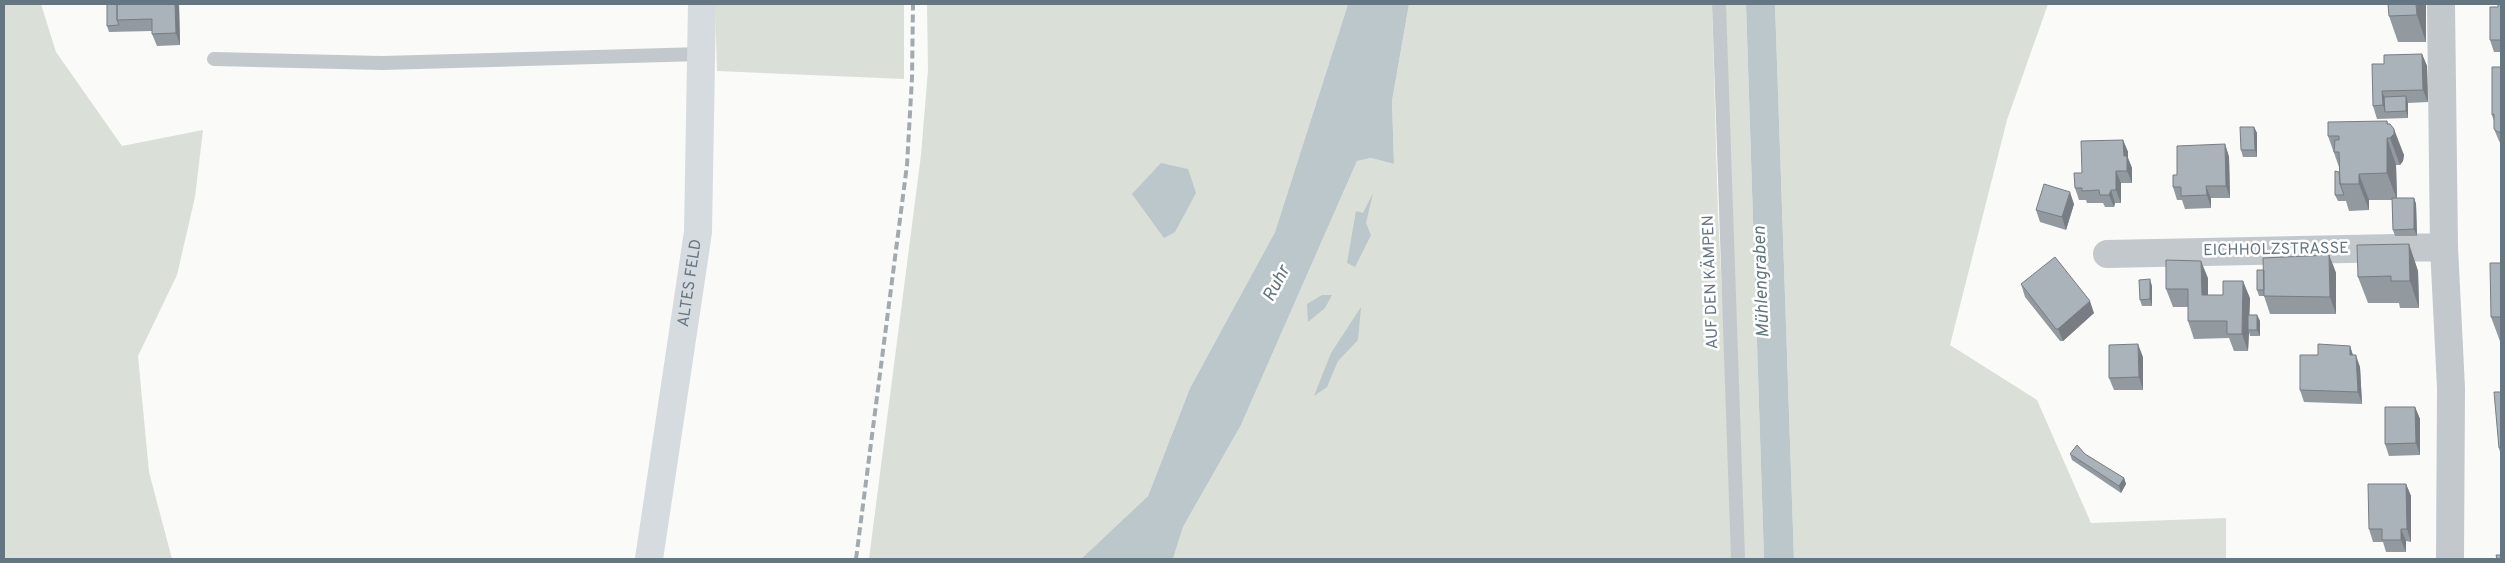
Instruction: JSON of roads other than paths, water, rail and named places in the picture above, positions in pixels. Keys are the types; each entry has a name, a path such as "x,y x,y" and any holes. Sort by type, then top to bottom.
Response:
{"main road":[{"name":"ALTES FELD","path":"649,559 698,232 702,4"}],"street":[{"path":"2441,4 2444,247 2451,388 2450,559"},
{"name":"EICHHOLZSTRASSE","path":"2107,254 2444,247"}],"lane":[{"name":"AUF DEN KÄMPEN","path":"1719,4 1738,559"},
{"path":"214,59 382,63 701,54"}],"water":[{"name":"Ruhr","path":"1348,4 1409,4 1392,101 1394,164 1371,158 1357,161 1241,425 1183,527 1173,559 1081,559 1148,496 1190,388 1275,232"},
{"name":"Mühlengraben","path":"1746,4 1775,4 1794,559 1764,559"},
{"path":"1161,163 1188,169 1196,193 1175,232 1164,238 1132,194"},
{"path":"1373,193 1366,223 1371,235 1355,267 1347,263 1356,211 1363,213"},
{"path":"1322,295 1332,295 1325,308 1308,322 1307,304"},
{"path":"1361,307 1358,340 1338,361 1327,387 1314,396 1331,353"}],"railway":[{"path":"856,559 907,165 912,78 913,4"}]}
